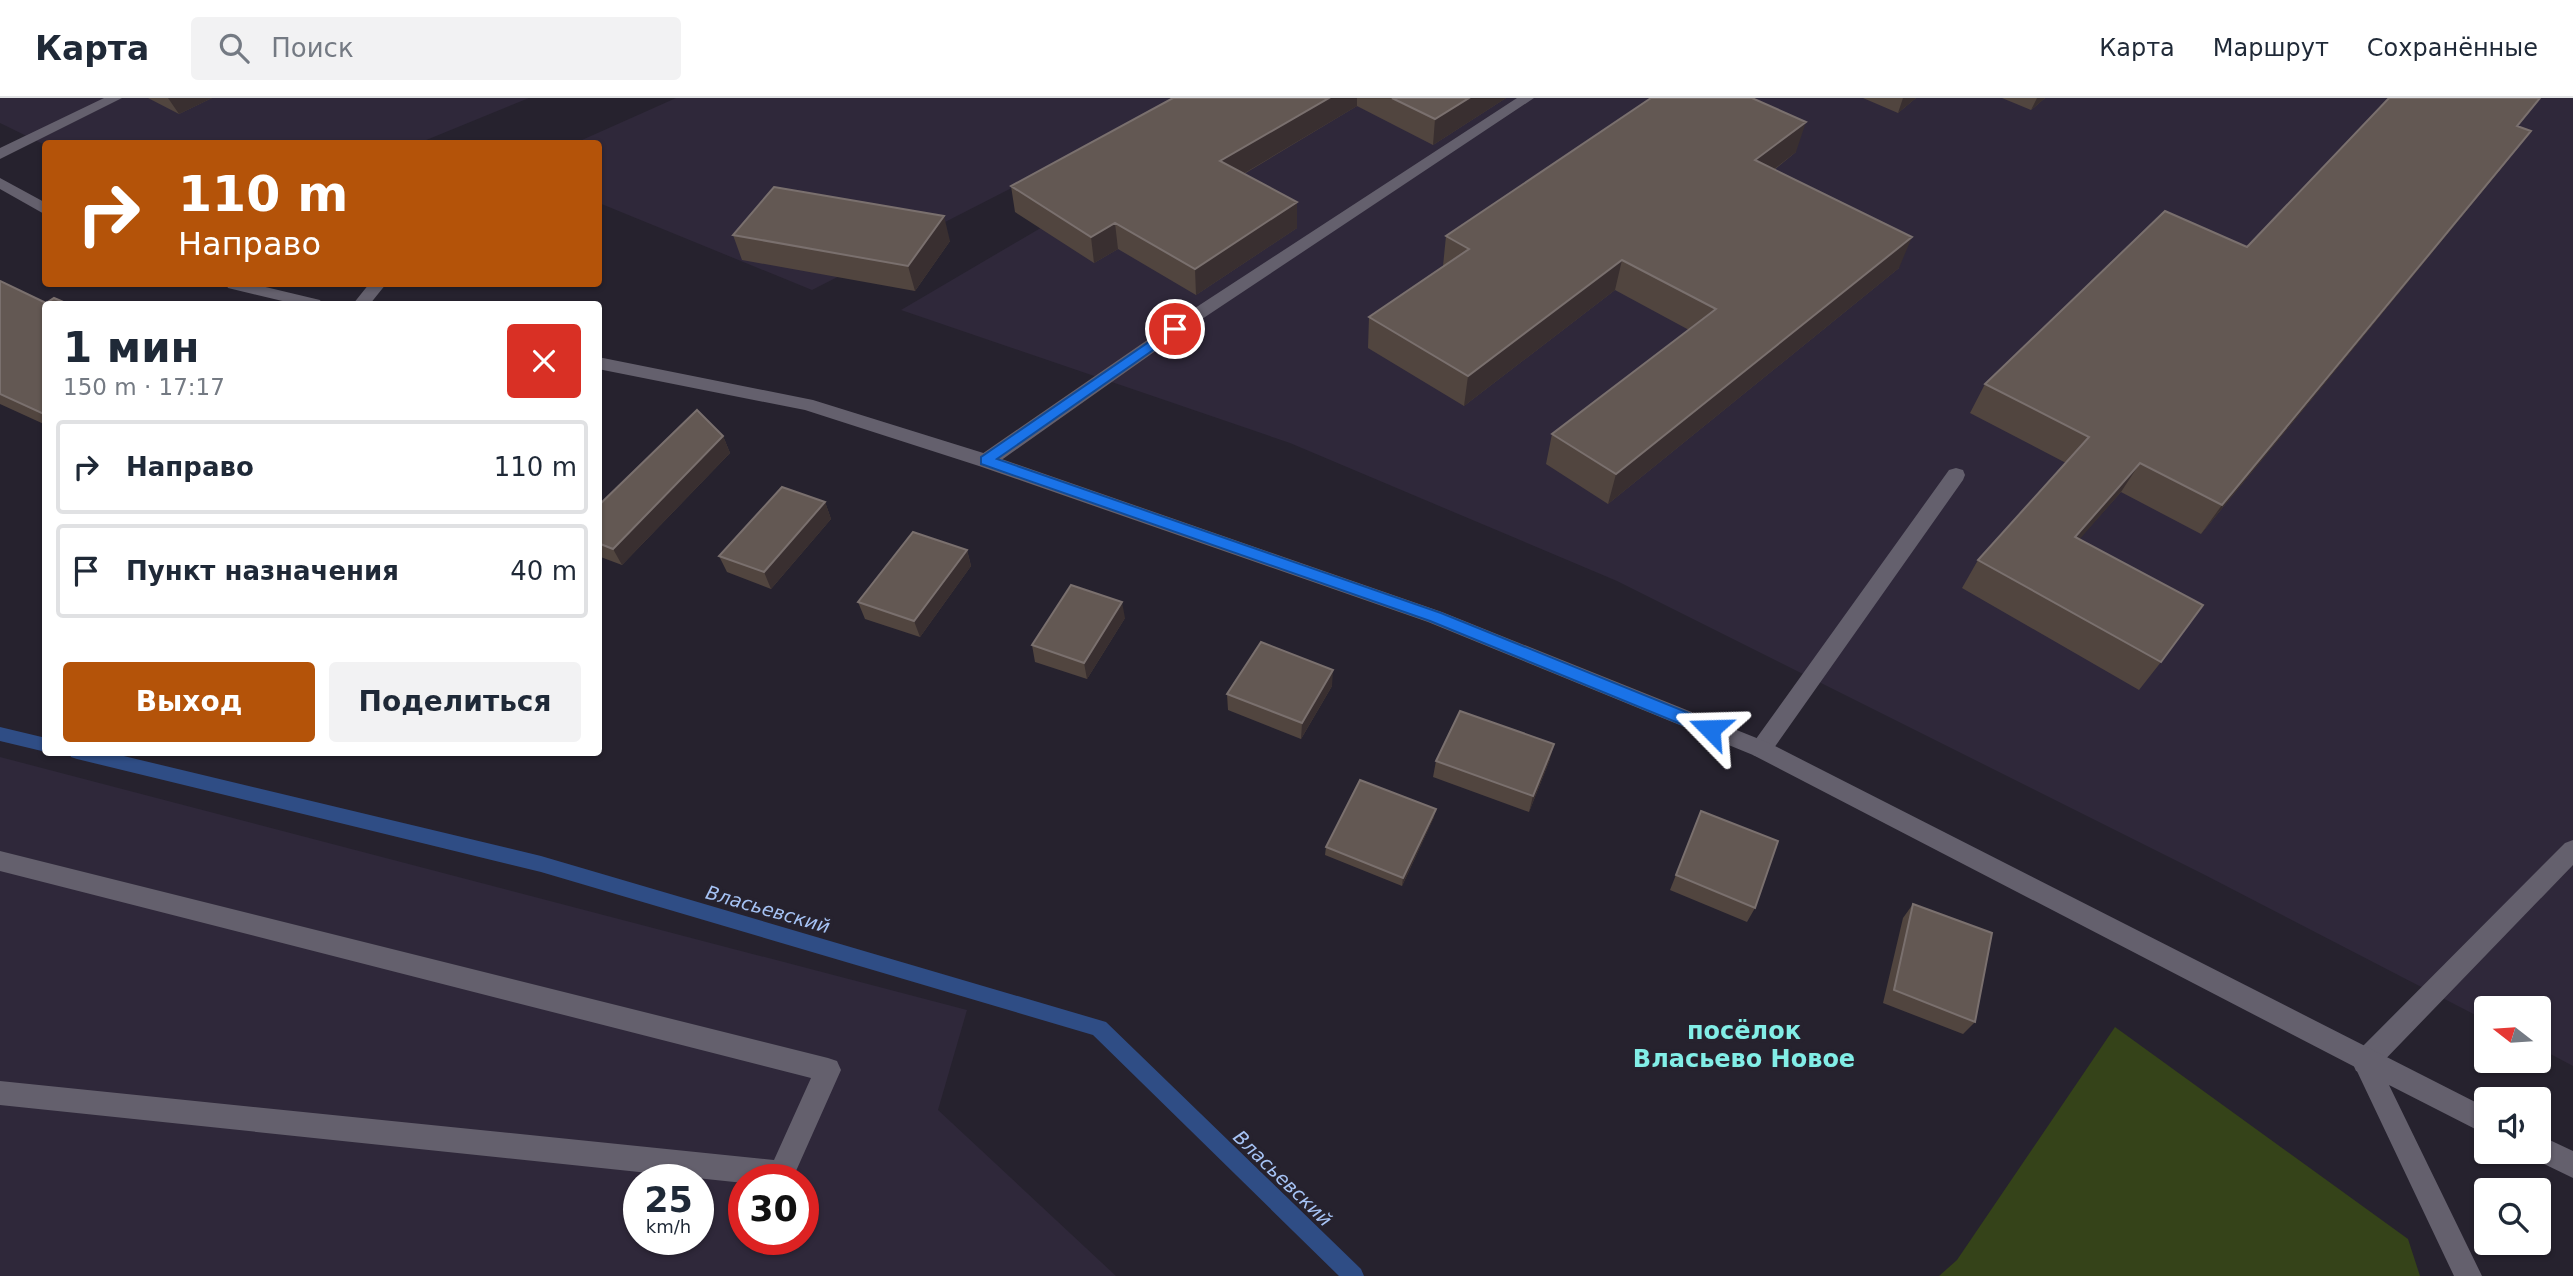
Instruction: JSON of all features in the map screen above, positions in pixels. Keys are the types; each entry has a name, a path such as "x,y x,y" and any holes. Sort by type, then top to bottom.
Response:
{"street":[{"path":"0,154 115,98"},
{"path":"986,461 1175,329 1527,98"},
{"path":"0,183 42,208"},
{"path":"246,287 302,301"},
{"path":"364,301 375,287"},
{"path":"602,364 807,404 986,461 1435,617 1760,749 2474,1116"},
{"path":"1760,749 1956,475"},
{"path":"2365,1062 2573,850"},
{"path":"0,861 828,1070 781,1174 0,1093"},
{"path":"2365,1062 2468,1276"},
{"path":"2551,1154 2573,1165"}],"shaded area":[{"path":"0,98 529,98 426,140 42,140 42,144 0,123"},
{"path":"676,98 1188,98 812,290 602,204 602,140 582,140"},
{"path":"1269,98 2573,98 2573,1066 2552,1055 2552,996 2474,996 2474,1014 2203,874 1617,581 1290,443 901,310 1209,129"},
{"path":"0,757 967,1010 938,1110 1116,1276 0,1276"}],"green space":[{"path":"2115,1027 2408,1239 2420,1276 1939,1276 1957,1260"}],"building":[{"path":"1173,98 1329,98 1220,161 1297,202 1195,269 1115,223 1091,237 1011,186"},
{"path":"1392,98 1469,98 1435,119"},
{"path":"1651,98 1752,98 1806,122 1755,160 1912,237 1616,474 1552,434 1716,309 1622,260 1468,376 1369,317 1469,249 1446,236"},
{"path":"2389,98 2540,98 2517,126 2531,131 2222,505 2140,463 2075,537 2203,605 2161,662 1978,560 2089,437 1985,384 2165,211 2247,247"},
{"path":"774,187 944,216 908,266 733,235"},
{"path":"0,281 42,301 42,413 0,394"},
{"path":"697,410 723,436 613,549 602,545 602,502"},
{"path":"782,487 825,502 764,572 719,556"},
{"path":"913,532 967,550 914,621 858,602"},
{"path":"1071,585 1122,602 1084,663 1032,645"},
{"path":"1261,642 1333,670 1302,723 1227,694"},
{"path":"1460,711 1554,744 1533,796 1436,761"},
{"path":"1360,780 1436,809 1403,878 1326,847"},
{"path":"1701,811 1778,841 1755,908 1676,875"},
{"path":"1913,904 1992,933 1975,1022 1894,990"}],"waterway":[{"name":"Власьевский","path":"0,734 42,744"},
{"name":"Власьевский","path":"94,756 541,864 1099,1028 1354,1276"}],"district":[{"name":"посёлок Власьево Новое","path":"1744,1045"}],"route":[{"path":"1175,329 986,461 1435,617 1710,729"}]}
